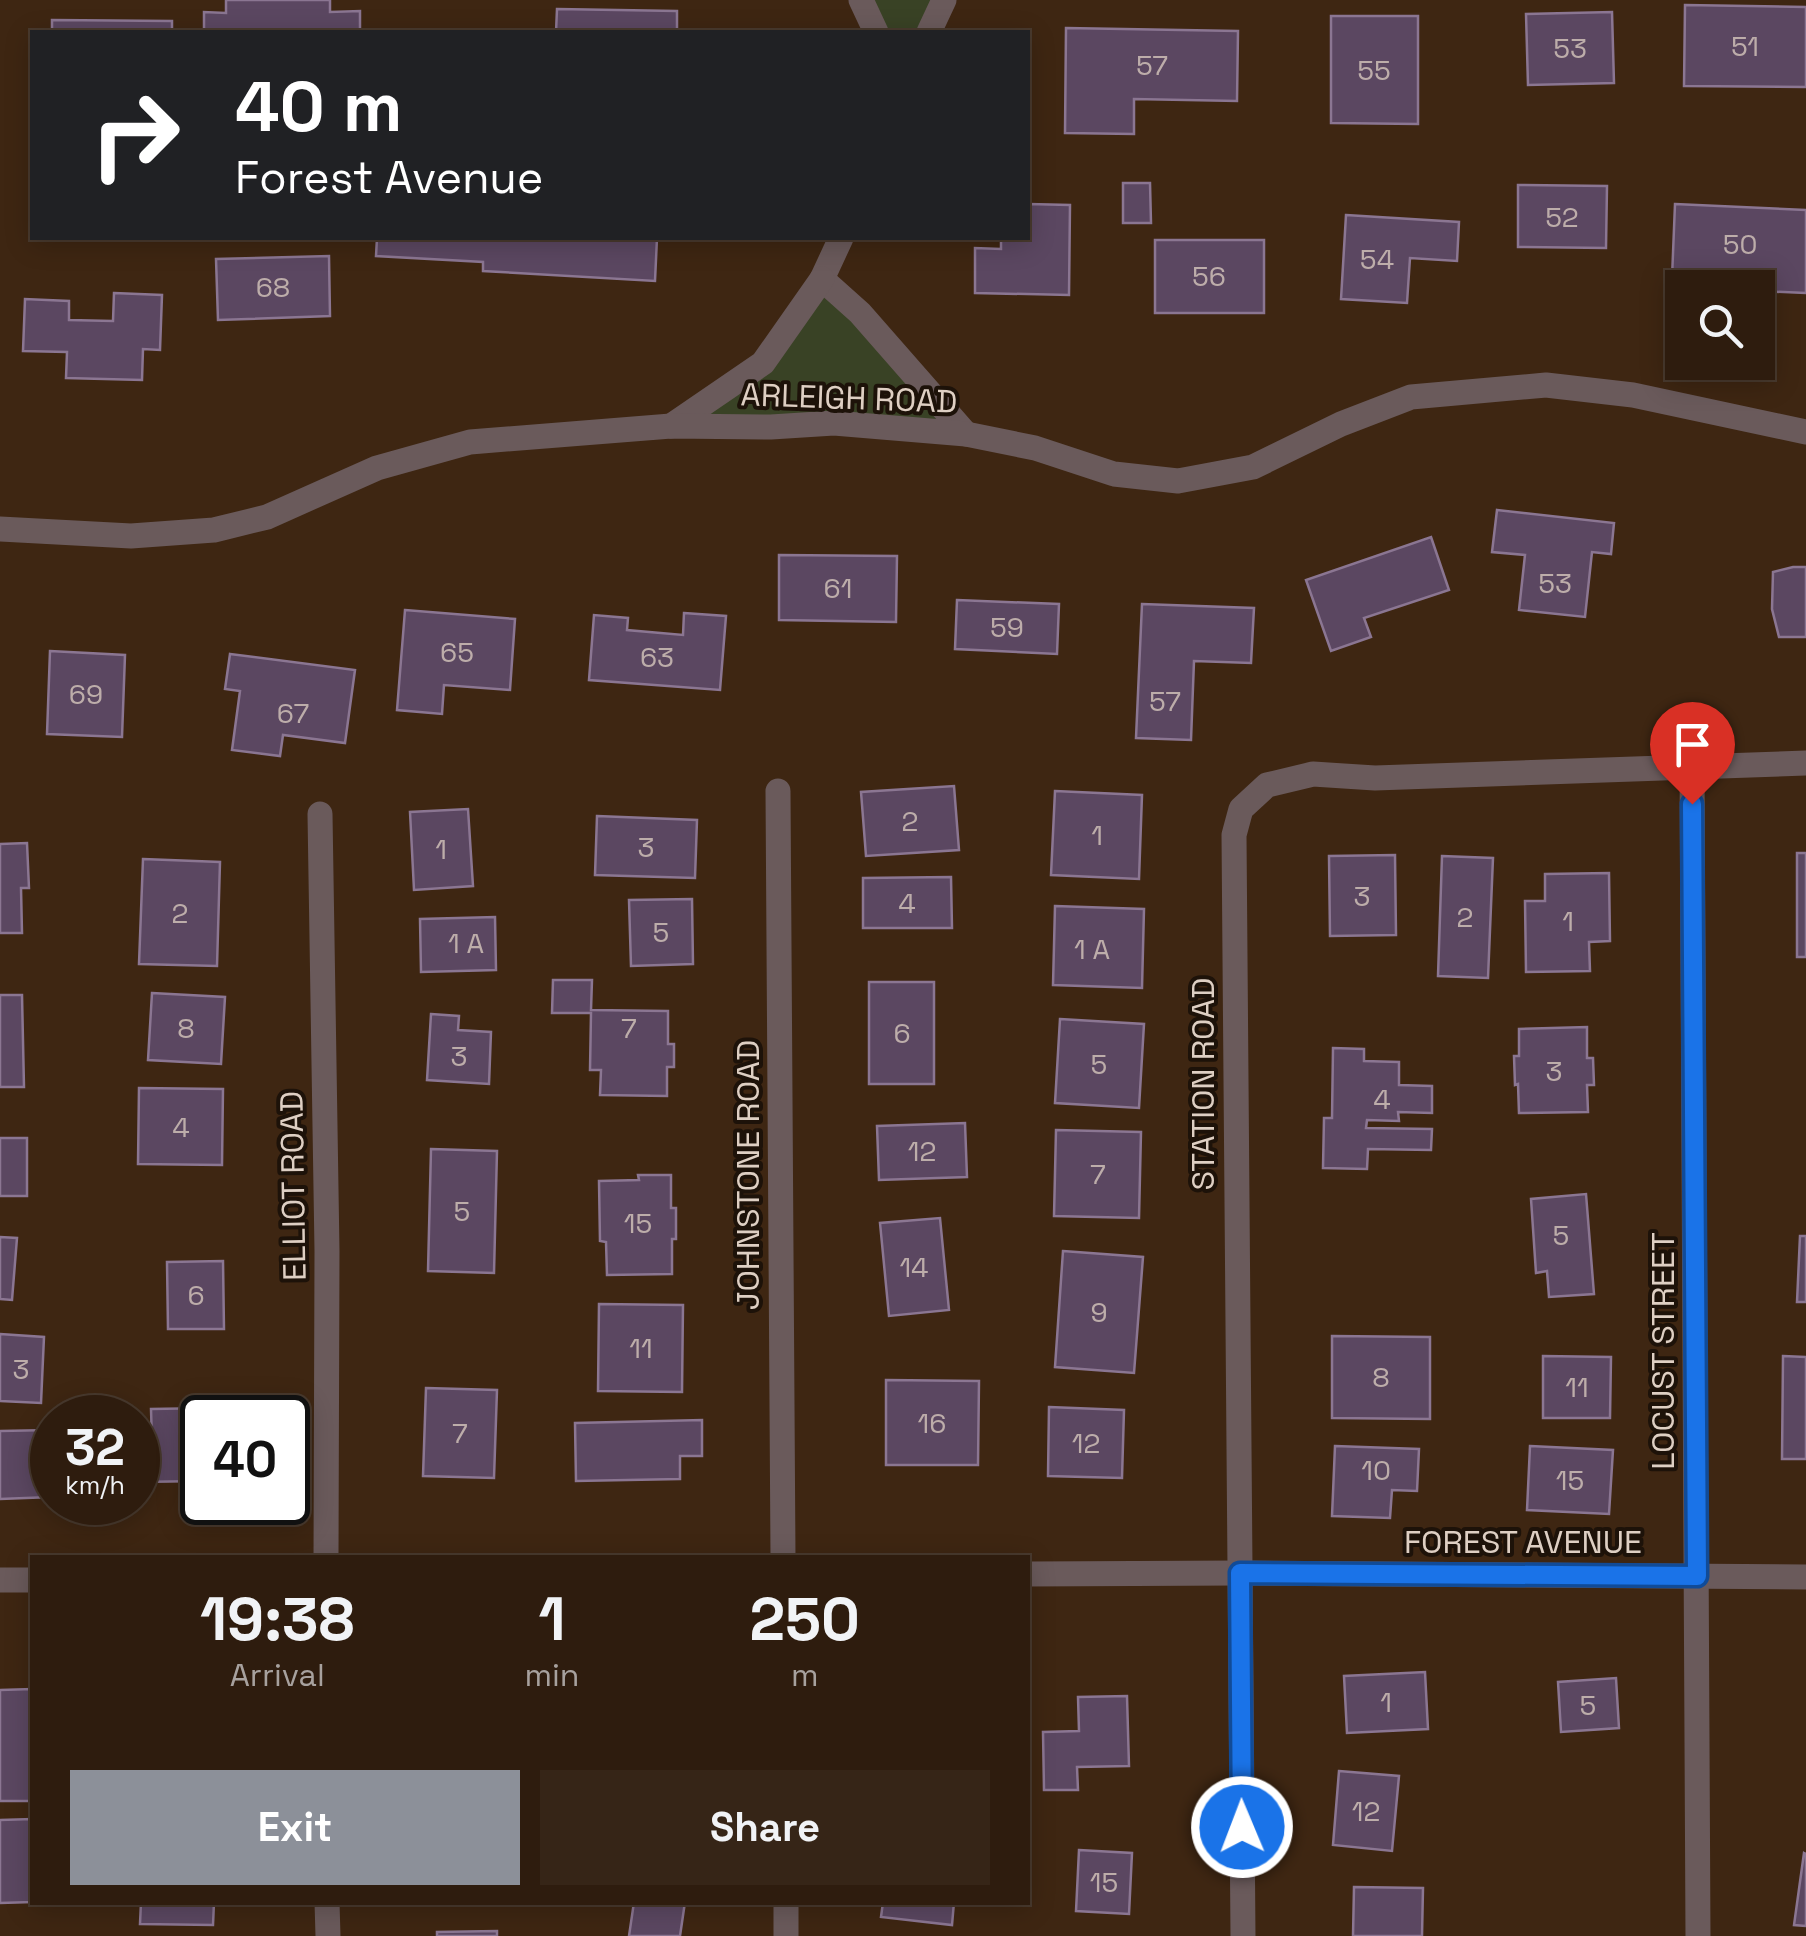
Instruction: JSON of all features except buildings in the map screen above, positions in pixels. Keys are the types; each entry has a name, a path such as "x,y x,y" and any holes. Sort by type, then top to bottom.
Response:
{"street":[{"path":"861,0 875,30"},
{"path":"930,30 944,0"},
{"path":"671,426 763,362 822,280 840,240"},
{"path":"822,280 860,313 966,434"},
{"name":"ARLEIGH ROAD","path":"0,529 131,536 214,530 267,517 377,468 470,442 671,426 834,423 966,434 1034,448 1114,474 1178,482 1253,466 1341,424 1412,397 1546,385 1633,396 1806,432"},
{"name":"STATION ROAD","path":"1243,1936 1234,835 1241,808 1267,785 1313,774 1375,778 1806,763"},
{"name":"LOCUST STREET","path":"1692,766 1698,1936"},
{"name":"JOHNSTONE ROAD","path":"778,791 784,1555"},
{"name":"ELLIOT ROAD","path":"320,814 327,1252 326,1555"},
{"name":"FOREST AVENUE","path":"1030,1574 1806,1577"},
{"path":"0,1580 30,1580"},
{"path":"328,1905 328,1936"},
{"path":"786,1905 786,1936"}],"green space":[{"path":"861,0 944,0 930,30 875,30"},
{"path":"822,279 966,434 671,426 763,363"}],"route":[{"path":"1242,1827 1240,1573 1697,1576 1692,804"}]}
